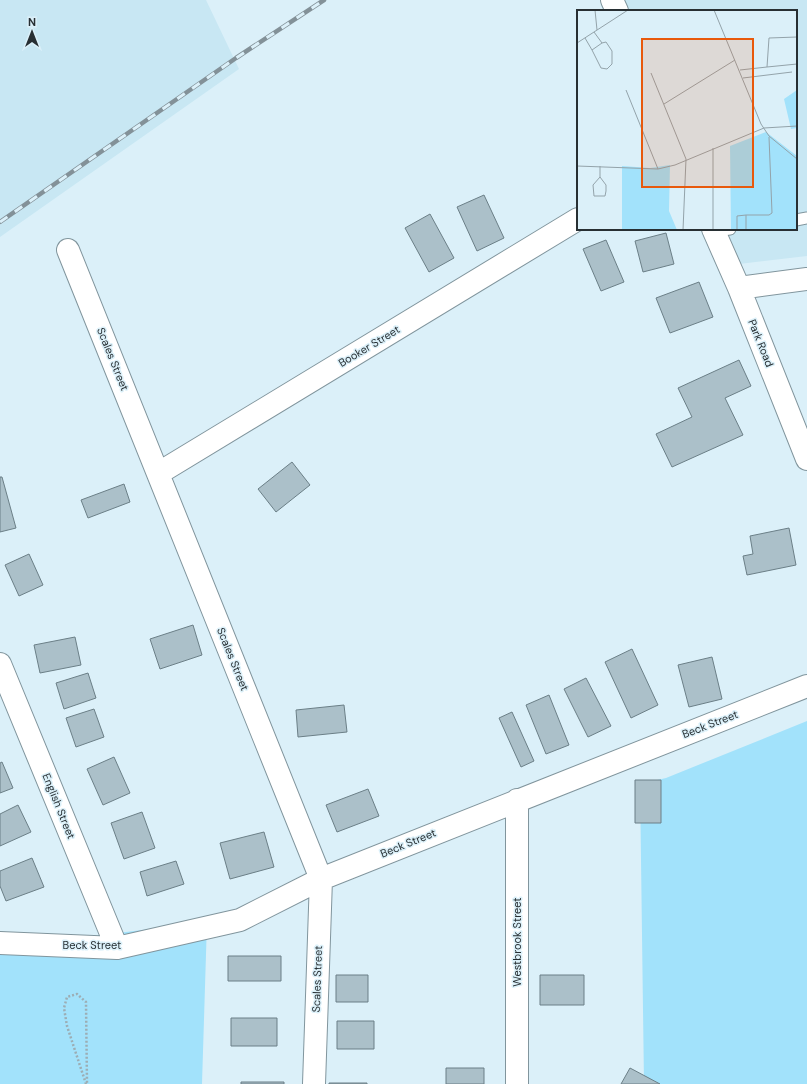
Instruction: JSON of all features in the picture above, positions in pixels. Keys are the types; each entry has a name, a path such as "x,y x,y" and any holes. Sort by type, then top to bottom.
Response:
{"street":[{"path":"612,0 617,10"},
{"name":"Booker Street","path":"159,473 577,220"},
{"name":"Park Road","path":"719,230 739,288 807,459"},
{"name":"Scales Street","path":"68,250 159,473 321,879 314,1084"},
{"path":"739,288 807,279"},
{"name":"English Street","path":"0,664 117,948"},
{"name":"Beck Street","path":"0,943 117,948 240,920 321,879 807,686"},
{"name":"Westbrook Street","path":"517,800 517,1084"}],"lane":[{"path":"797,220 807,218"}],"path":[{"path":"77,994 86,1002 87,1084 67,1026 64,1008 68,996 77,994"}],"shaded area":[{"path":"0,0 206,0 239,69 0,237"},
{"path":"620,0 807,0 807,256 739,264 723,230 797,230 797,10 625,10"},
{"path":"807,721 807,1084 644,1084 640,784 666,778"},
{"path":"207,922 202,1084 0,1084 0,938 61,940"}],"building":[{"path":"484,195 504,238 477,251 457,207"},
{"path":"430,214 454,258 429,272 405,228"},
{"path":"666,233 674,264 643,272 635,241"},
{"path":"606,240 624,282 601,291 583,249"},
{"path":"699,282 713,317 670,333 656,298"},
{"path":"739,360 751,386 725,398 743,435 672,467 656,434 692,417 678,388"},
{"path":"292,462 310,485 276,512 258,489"},
{"path":"0,477 2,477 16,528 0,532"},
{"path":"124,484 130,502 88,518 81,500"},
{"path":"789,528 796,565 747,575 743,556 753,554 750,536"},
{"path":"29,554 43,585 19,596 5,565"},
{"path":"193,625 202,655 160,669 150,639"},
{"path":"75,637 81,665 40,673 34,645"},
{"path":"632,649 658,705 631,718 605,662"},
{"path":"712,657 722,699 689,707 678,665"},
{"path":"88,673 96,698 64,709 56,683"},
{"path":"586,678 611,726 588,737 564,689"},
{"path":"549,695 569,745 546,754 526,705"},
{"path":"344,705 347,732 298,737 296,710"},
{"path":"94,709 104,737 76,747 66,718"},
{"path":"512,712 534,761 521,767 499,718"},
{"path":"114,757 130,793 103,805 87,769"},
{"path":"2,762 13,788 0,793 0,763"},
{"path":"635,780 661,780 661,823 635,823"},
{"path":"368,789 379,816 337,832 326,805"},
{"path":"18,805 31,832 0,846 0,814"},
{"path":"142,812 155,848 124,859 111,823"},
{"path":"264,832 274,867 230,879 220,843"},
{"path":"32,858 44,887 6,901 0,886 0,871"},
{"path":"176,861 184,884 147,896 140,872"},
{"path":"228,956 281,956 281,981 228,981"},
{"path":"336,975 368,975 368,1002 336,1002"},
{"path":"540,975 584,975 584,1005 540,1005"},
{"path":"231,1018 277,1018 277,1046 231,1046"},
{"path":"337,1021 374,1021 374,1049 337,1049"},
{"path":"446,1068 484,1068 484,1084 446,1084"},
{"path":"630,1068 660,1084 621,1084"},
{"path":"241,1082 284,1082 284,1084 241,1084"},
{"path":"367,1083 367,1084 329,1084"}],"railway":[{"path":"0,222 236,58 324,0"}]}
